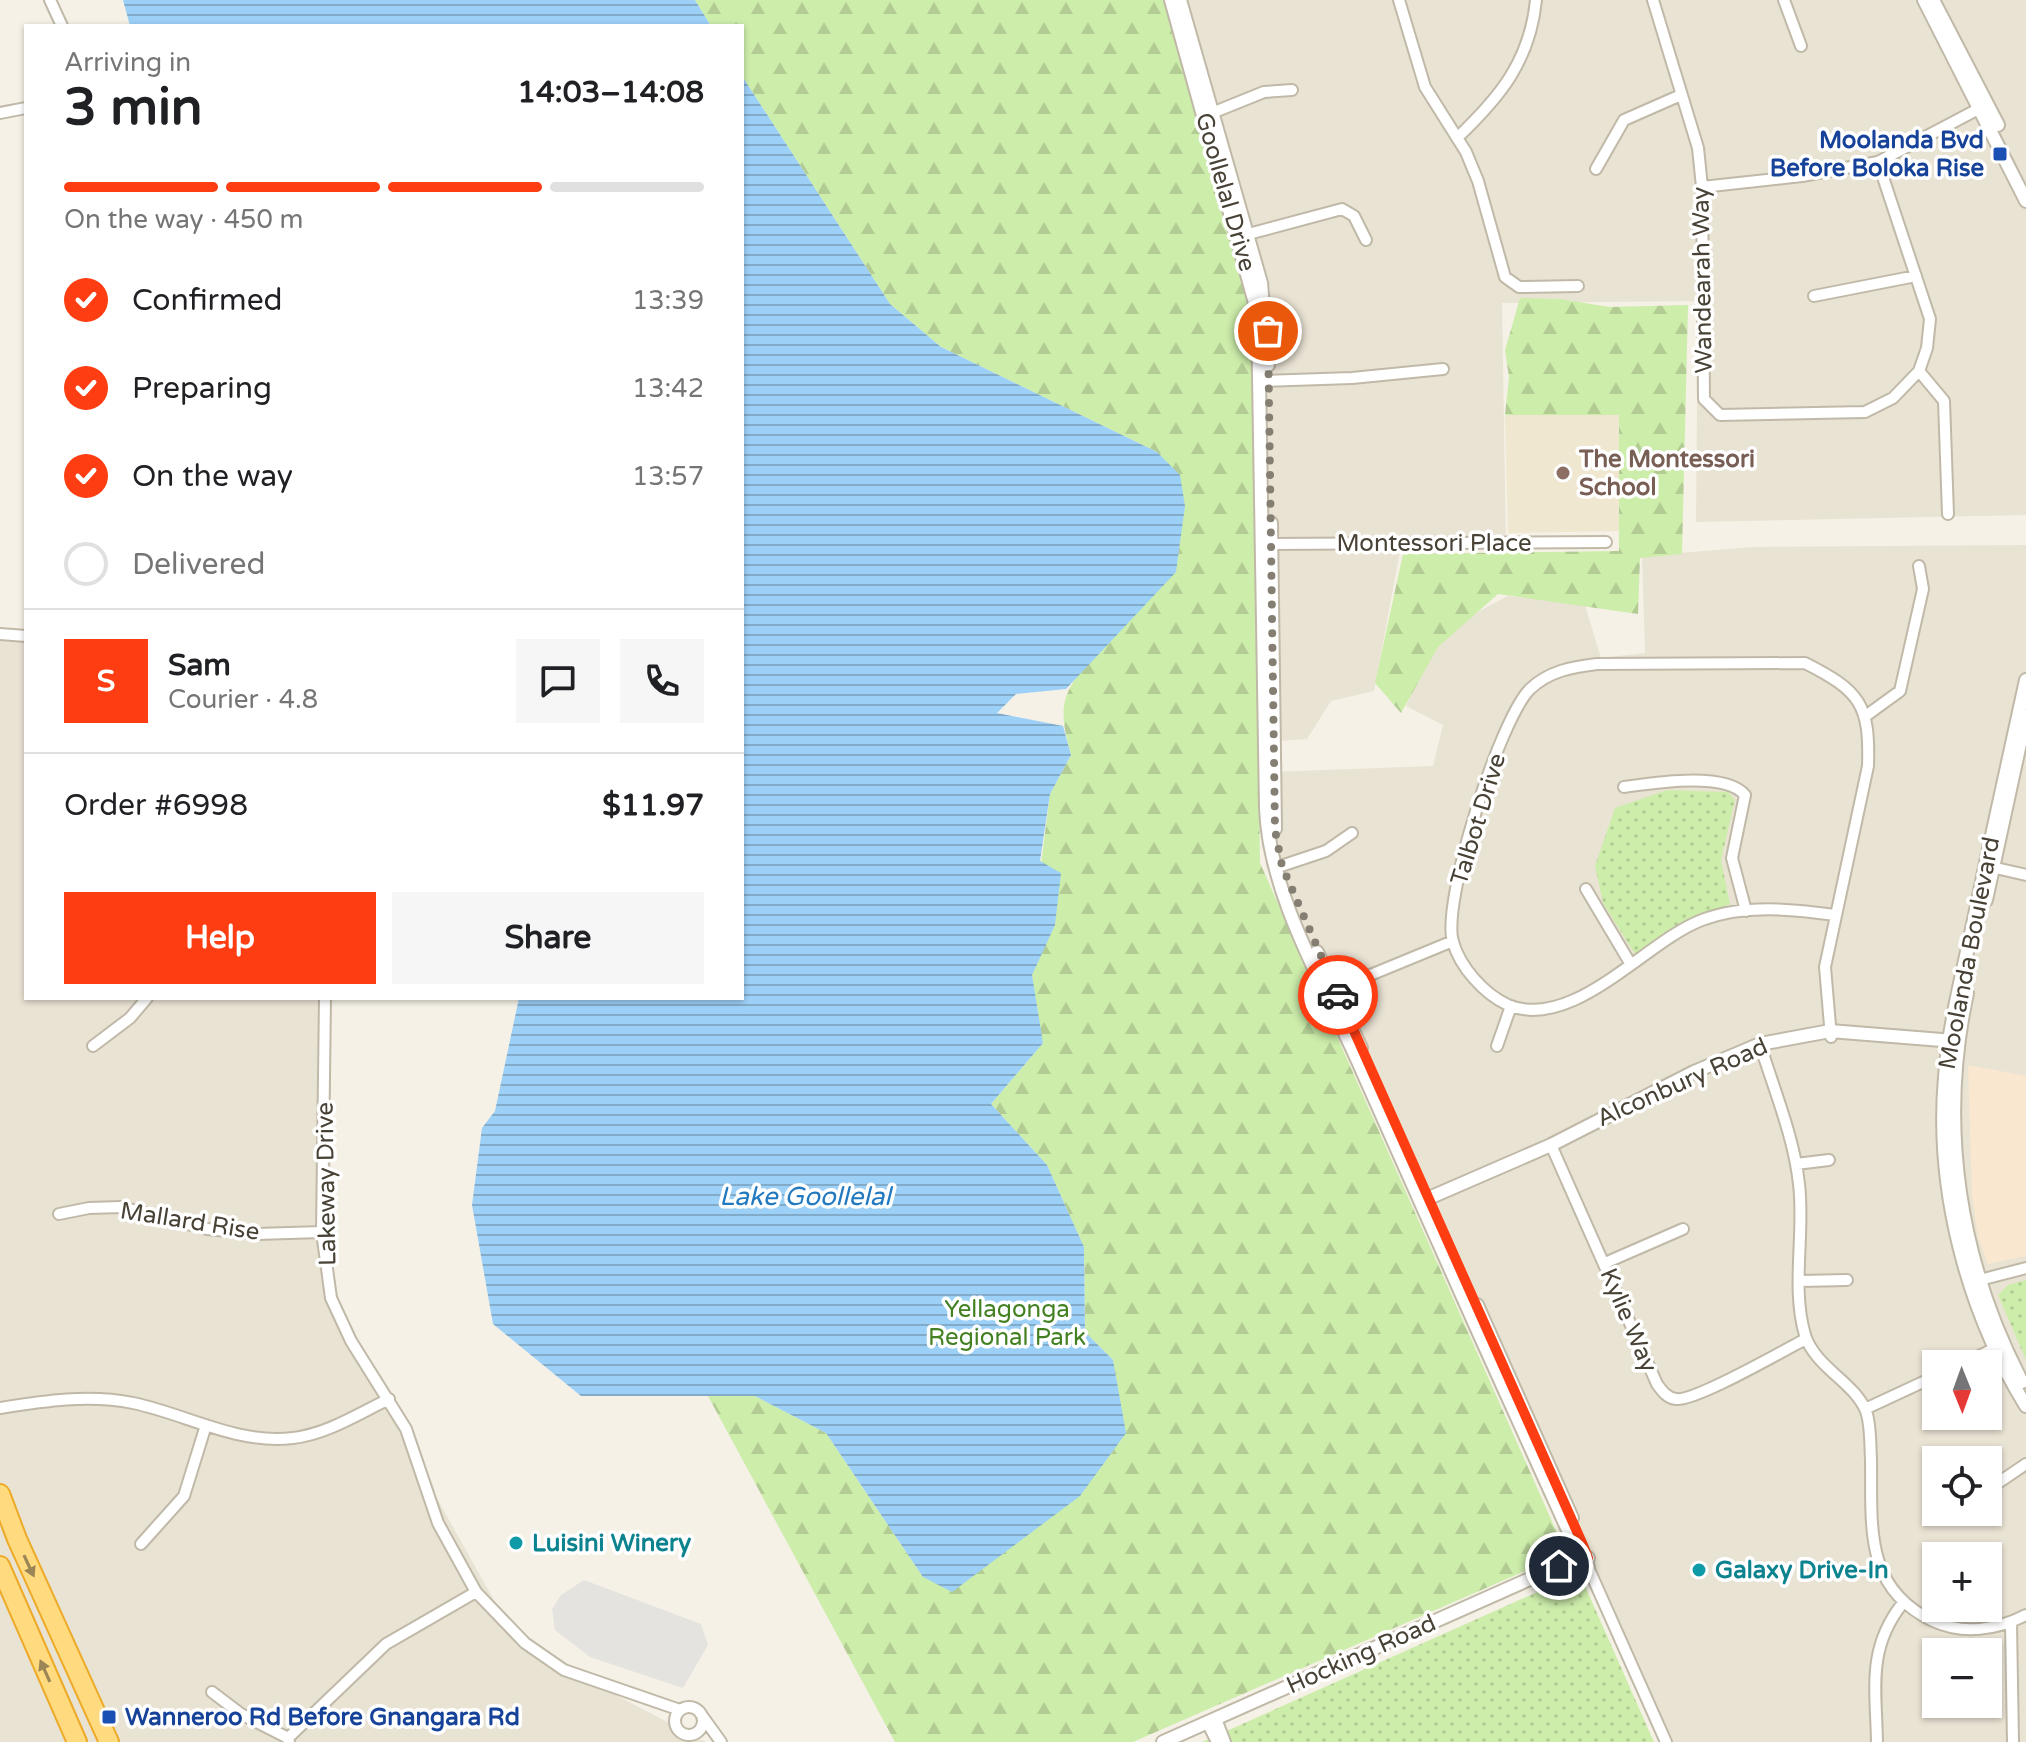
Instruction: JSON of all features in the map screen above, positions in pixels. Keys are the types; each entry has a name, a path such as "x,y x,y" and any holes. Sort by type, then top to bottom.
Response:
{"highway":[{"path":"0,1494 17,1539 109,1742"},
{"path":"0,1566 77,1742"}],"street":[{"path":"50,0 61,24"},
{"name":"Goollelal Drive","path":"1171,0 1186,62 1209,114"},
{"name":"Goollelal Drive","path":"1180,0 1209,114 1266,310 1266,544 1278,867 1666,1742"},
{"path":"1399,0 1425,87 1457,138 1478,181 1505,277 1519,287 1578,286"},
{"path":"1457,138 1495,103 1514,76 1529,44 1536,0"},
{"name":"Wandearah Way","path":"1653,0 1693,126 1702,187 1704,399 1720,415 1865,412 1893,398 1919,371 1930,332 1927,305 1878,162"},
{"path":"1784,0 1801,46"},
{"path":"1924,0 2026,182"},
{"path":"1933,0 2026,201"},
{"path":"1209,114 1264,92 1292,90"},
{"path":"1596,169 1624,120 1681,95"},
{"path":"1702,187 1802,176 1878,162 1984,106"},
{"path":"0,113 24,108"},
{"path":"1244,235 1342,209 1354,216 1366,240"},
{"path":"1814,296 1916,276"},
{"path":"1264,381 1352,378 1443,369"},
{"path":"1919,371 1944,401 1948,514"},
{"name":"Montessori Place","path":"1266,544 1606,542"},
{"path":"1831,1034 1825,967 1868,766 1867,715 1900,691 1923,589 1919,566"},
{"path":"0,634 24,636"},
{"name":"Talbot Drive","path":"1453,941 1452,911 1488,773 1520,702 1531,688 1548,677 1566,668 1597,664 1805,663 1836,679 1857,699 1867,715"},
{"name":"Moolanda Boulevard","path":"2026,680 1944,1094 1946,1153 1954,1221 1999,1346 2026,1406"},
{"name":"Moolanda Boulevard","path":"1989,866 2026,716"},
{"path":"1624,787 1667,781 1730,783 1740,789 1745,795 1744,807 1732,858 1746,911"},
{"path":"1278,867 1326,851 1352,833"},
{"path":"1989,866 2026,875"},
{"path":"1586,889 1630,963"},
{"path":"1332,991 1453,941 1480,984 1511,1006 1550,1008 1566,1004 1701,920 1746,911 1835,915"},
{"path":"93,1046 130,1018 145,1000"},
{"name":"Lakeway Drive","path":"325,1000 322,1232 331,1298 351,1341 406,1429 438,1523 476,1592 525,1643 564,1670 662,1705 677,1719"},
{"path":"1497,1046 1511,1006"},
{"name":"Alconbury Road","path":"1428,1204 1552,1148 1694,1072 1761,1047 1831,1034 1953,1044"},
{"path":"1761,1047 1796,1164 1800,1281 1806,1339 1819,1359 1865,1409 1870,1440 1873,1542 1881,1571 1902,1604 1951,1627 1981,1630 2011,1623 2026,1615"},
{"name":"Kylie Way","path":"1552,1148 1657,1384 1668,1397 1683,1399 1710,1388 1806,1339"},
{"path":"1796,1164 1829,1160"},
{"name":"Mallard Rise","path":"59,1214 121,1207 207,1229 257,1234 322,1232"},
{"path":"1605,1263 1683,1229"},
{"path":"1975,1281 2026,1268"},
{"path":"1800,1281 1847,1280"},
{"path":"1991,1350 1999,1346"},
{"name":"Moolanda Boulevard","path":"1999,1346 2026,1391"},
{"path":"1865,1409 1922,1383"},
{"path":"0,1408 106,1399 158,1409 251,1438 291,1439 318,1434 389,1399"},
{"path":"141,1544 184,1496 206,1425"},
{"path":"2002,1480 2026,1464"},
{"name":"Hocking Road","path":"1163,1742 1584,1557"},
{"path":"212,1692 241,1714 288,1740 386,1644 476,1592"},
{"path":"1877,1742 1876,1653 1885,1629 1902,1604"},
{"path":"2011,1623 2013,1742"},
{"path":"673,1742 677,1719 693,1708 703,1717 718,1742"},
{"path":"689,1737 702,1726 703,1717"},
{"path":"677,1719 689,1737 718,1742"},
{"path":"1212,1720 1217,1742"},
{"path":"1212,1720 1225,1742"}],"shaded area":[{"path":"1167,0 2026,0 2026,515 1696,522 1698,301 1502,303 1506,548 1400,551 1374,691 1331,701 1307,739 1266,742 1258,324"},
{"name":"The Montessori School","path":"1505,415 1619,415 1619,531 1508,533"},
{"path":"2026,545 2026,1742 1667,1742 1269,867 1267,772 1433,766 1443,725 1406,706 1439,632 1508,596 1585,605 1601,658 1645,653 1642,556 1753,547"},
{"path":"24,629 24,1000 331,1000 331,1309 519,1645 706,1742 0,1742 0,630"},
{"path":"1968,1065 2026,1076 2026,1256 1988,1264 1978,1238 1972,1194"},
{"path":"584,1580 701,1624 708,1645 683,1688 590,1657 555,1630 552,1609 561,1595"}],"green space":[{"path":"695,0 1167,0 1251,316 1260,863 1566,1553 1133,1742 895,1742 708,1396 755,1396 826,1433 923,1577 1113,1360 1085,1332 1084,1247 1047,1165 991,1104 1043,1043 1026,982 1050,794 1071,755 1064,705 1072,685 1089,661 1157,452 941,347 890,304 744,79 744,24 710,24"},
{"path":"1520,298 1561,299 1609,307 1688,305 1682,554 1640,558 1638,614 1498,594 1438,647 1401,713 1375,683 1403,554 1619,551 1619,415 1505,415 1509,377 1505,350"},
{"path":"1667,790 1728,792 1735,800 1721,860 1730,904 1635,954 1603,903 1595,866 1615,808"},
{"path":"2026,1280 2026,1360 1998,1295 2008,1285"},
{"path":"1571,1577 1581,1577 1654,1742 1202,1742"}],"water":[{"path":"123,0 695,0 710,24 129,24"},
{"name":"Lake Goollelal","path":"744,79 890,304 941,347 1157,452 1180,475 1185,506 1176,572 1066,689 1016,694 997,713 1063,726 1071,755 1050,794 1040,861 1061,873 1055,925 1032,975 1043,1043 991,1104 1047,1165 1084,1247 1085,1332 1113,1360 1126,1433 1080,1496 952,1592 923,1577 826,1433 755,1396 581,1396 493,1324 472,1205 482,1128 495,1111 519,1000 744,1000"}],"way so far":[{"path":"1268,331 1275,830 1282,866 1338,995"}],"place":[{"name":"Moolanda Bvd Before Boloka Rise","path":"2000,154"},
{"name":"The Montessori School","path":"1563,473"},
{"name":"Luisini Winery","path":"516,1543"},
{"name":"Galaxy Drive-In","path":"1699,1570"},
{"name":"Wanneroo Rd Before Gnangara Rd","path":"109,1717"}],"route":[{"path":"1338,995 1588,1558 1559,1566"}],"park label":[{"name":"Yellagonga Regional Park","path":"1007,1323"}]}
